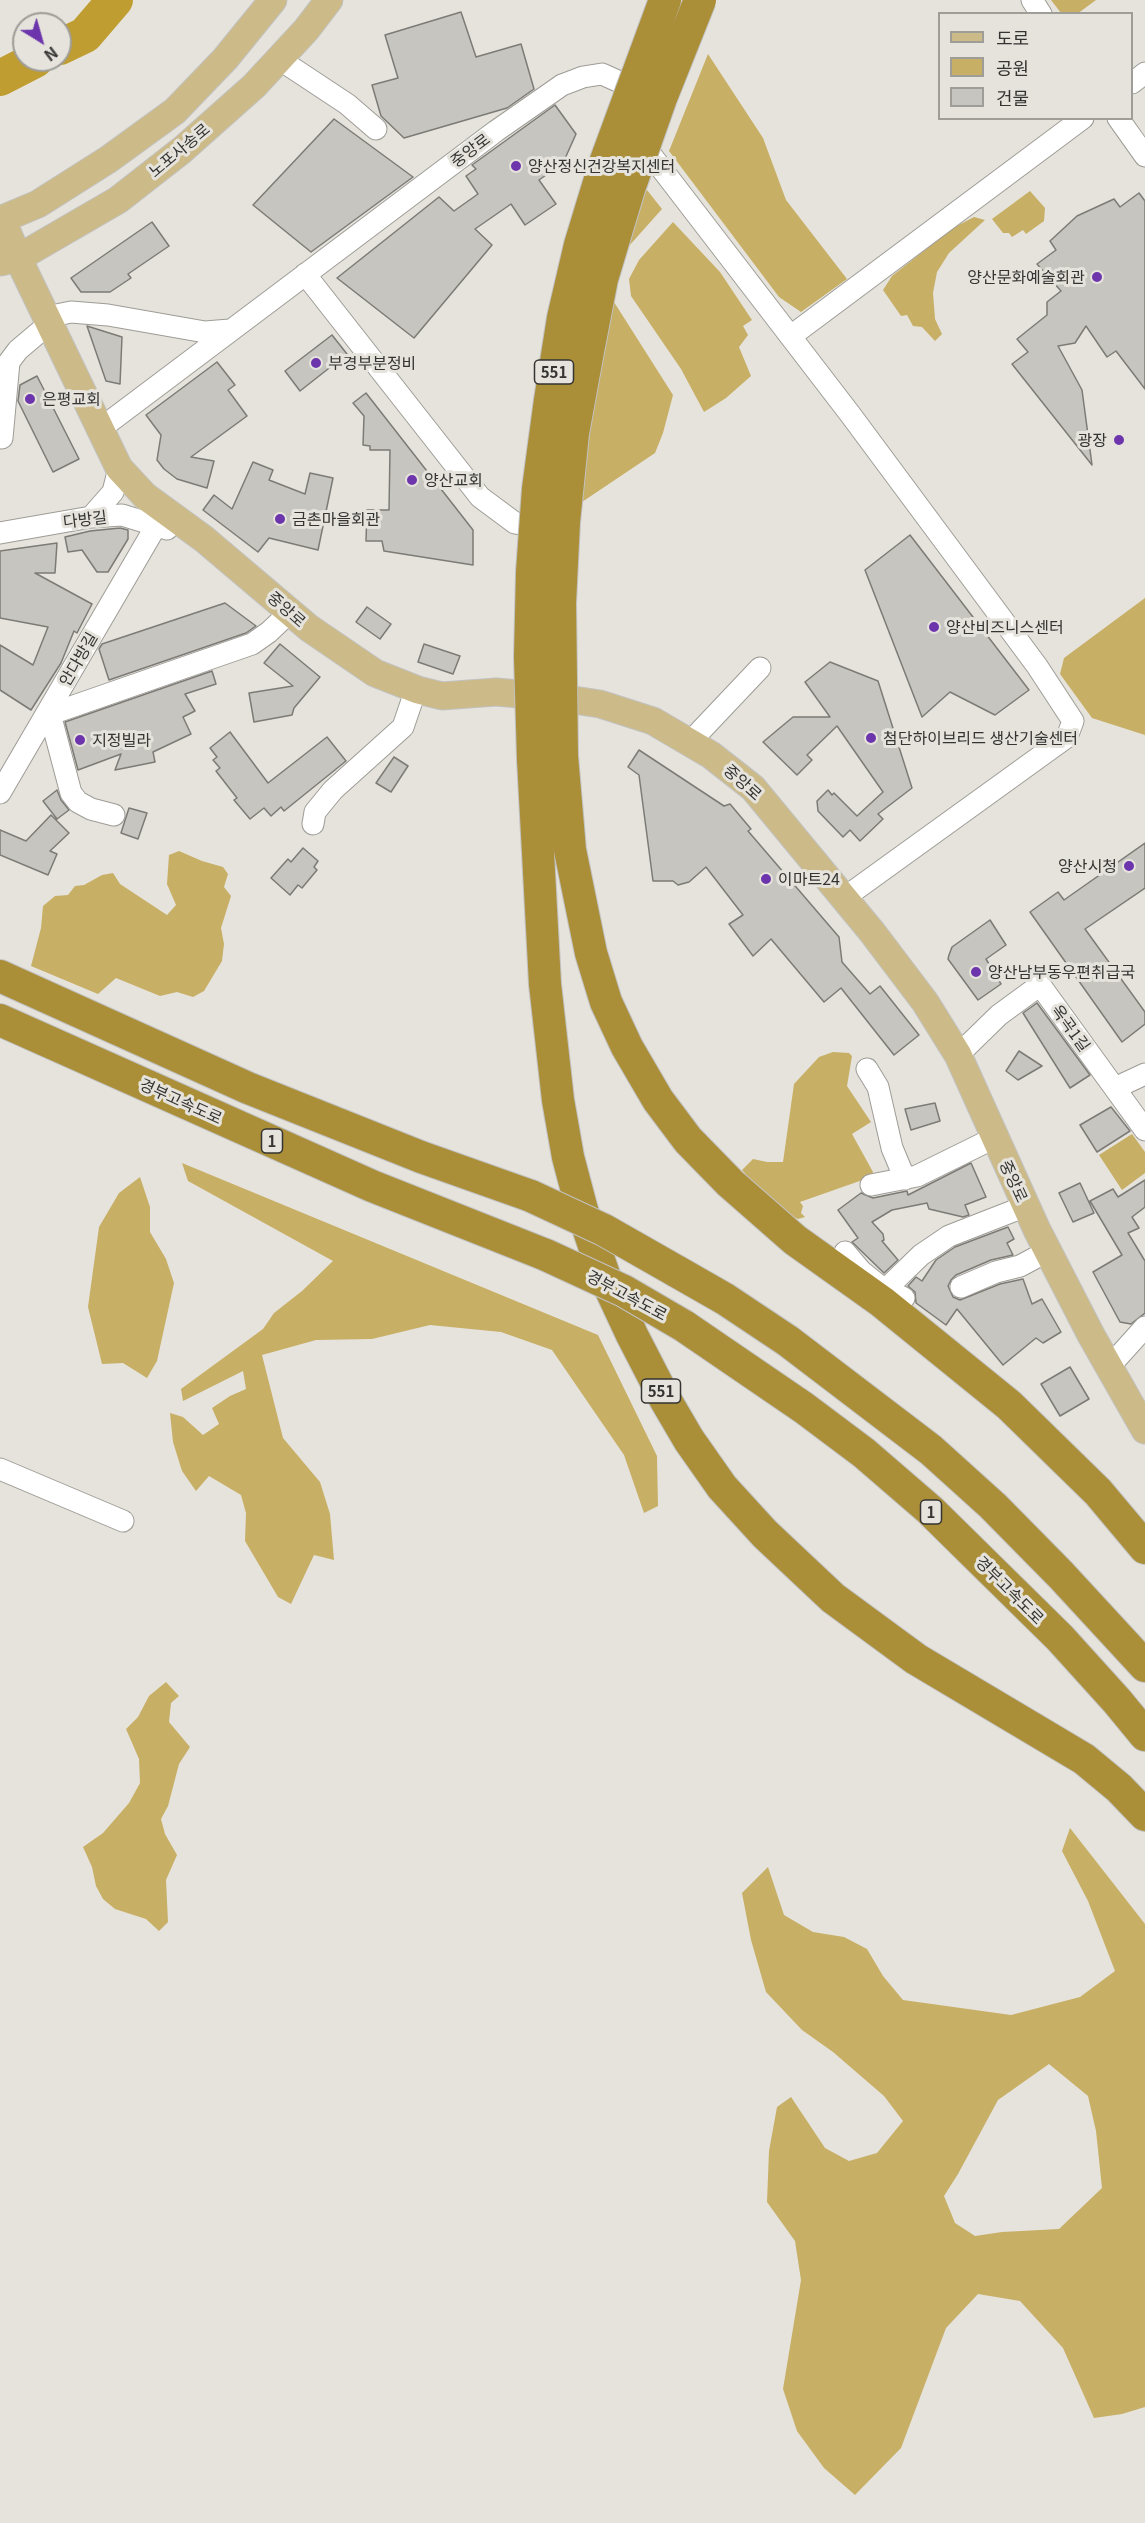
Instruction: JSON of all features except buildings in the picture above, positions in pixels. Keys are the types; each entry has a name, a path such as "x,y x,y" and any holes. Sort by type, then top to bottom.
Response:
{"highway":[{"name":"551","path":"665,0 605,163 580,245 563,318 541,467 533,560 530,657 547,758 570,850 591,953 606,1002 627,1047 658,1100 688,1140 730,1183 795,1240 882,1302 1009,1405 1098,1492 1145,1548"},
{"name":"551","path":"700,0 661,98 629,189 602,279 573,433 564,522 560,614 547,758 545,984 558,1100 568,1157 582,1210 604,1275 665,1399 689,1440 722,1487 765,1534 833,1598 916,1659 1084,1759 1119,1788 1145,1815"},
{"path":"0,976 248,1088 421,1157 531,1196 604,1230 725,1299 788,1341 931,1450 993,1506 1145,1665"},
{"name":"경부고속도로","path":"0,1020 372,1186 546,1255 624,1291 684,1326 813,1414 864,1453 930,1510 1059,1638 1145,1735"}],"main road":[{"name":"노포사송로","path":"1,218 46,198 109,159 175,111 225,59 273,0"},
{"name":"노포사송로","path":"9,260 118,200 182,150 254,86 306,30 329,0"},
{"name":"중앙로","path":"1,218 9,260 48,320 119,468 145,496 204,539 309,628 375,673 416,689 442,696 496,692 600,704 653,721 711,754 753,788 844,898 925,1002 958,1055 994,1138 1048,1251 1145,1430"}],"street":[{"path":"654,0 621,83 620,103 637,137 791,336 1030,658 1073,721 1067,737 844,898"},
{"path":"279,59 347,104 376,129"},
{"name":"중앙로","path":"100,429 496,131 562,85 584,77 602,74 621,83"},
{"path":"791,336 1080,120"},
{"path":"1119,120 1145,156"},
{"path":"305,274 480,497 515,523 557,530"},
{"path":"2,438 9,363 18,350 48,320 71,312 108,315 205,332 231,329"},
{"path":"91,517 113,492 119,468"},
{"name":"다방길","path":"0,533 91,517 122,515 204,539"},
{"name":"안다방길","path":"0,793 48,715 156,526"},
{"path":"114,815 91,809 78,802 71,793 48,715 252,644 290,612"},
{"path":"690,742 760,668"},
{"path":"313,824 315,812 333,790 403,727 416,689"},
{"name":"옥곡1길","path":"958,1055 999,1015 1040,985 1145,1130"},
{"path":"867,1069 878,1087 892,1148 905,1179"},
{"path":"1115,1088 1145,1074"},
{"path":"871,1185 917,1176 994,1138"},
{"path":"845,1252 861,1271 896,1293 921,1255 949,1236 1026,1206"},
{"path":"961,1287 996,1272 1020,1266 1048,1251"},
{"path":"1109,1367 1145,1327"},
{"path":"0,1469 123,1521"}],"green space":[{"path":"1051,0 1096,0 1080,12 1060,12"},
{"path":"708,54 763,138 786,200 847,279 801,312 779,297 669,151"},
{"path":"647,190 662,209 612,265 607,291 673,395 663,433 655,453 582,502 549,505 600,254"},
{"path":"1030,191 1045,208 1044,221 1026,234 1023,230 1012,237 1009,233 1003,233 992,219"},
{"path":"974,217 985,220 949,253 937,272 933,293 935,319 942,334 935,341 922,327 913,326 907,315 901,316 883,290 892,276 953,228"},
{"path":"673,222 720,272 752,320 743,326 748,335 739,347 751,376 726,398 704,412 681,369 631,296 629,279 639,260"},
{"path":"1145,598 1145,735 1092,718 1060,674 1064,658"},
{"path":"179,851 223,867 228,874 224,887 231,896 221,928 224,944 222,961 204,991 193,997 177,992 160,996 116,978 98,994 31,966 41,928 43,906 55,896 68,895 75,886 84,885 102,875 113,873 120,884 167,915 176,905 167,884 169,855"},
{"path":"833,1052 849,1053 852,1056 847,1086 871,1122 852,1134 873,1172 871,1177 800,1202 803,1206 801,1213 805,1217 798,1219 786,1214 742,1170 753,1159 783,1162 794,1084 819,1057"},
{"path":"1132,1134 1145,1152 1145,1173 1122,1190 1099,1155"},
{"path":"182,1163 598,1335 657,1456 658,1506 644,1513 624,1455 552,1350 501,1332 430,1325 372,1339 316,1340 262,1355 283,1438 320,1482 330,1514 334,1560 314,1555 291,1604 278,1597 245,1541 246,1513 241,1495 209,1476 196,1491 182,1471 173,1442 170,1413 183,1417 203,1435 219,1424 212,1408 246,1389 243,1371 183,1401 181,1389 263,1329 274,1313 302,1291 333,1261 188,1181"},
{"path":"140,1177 150,1207 150,1232 166,1259 174,1283 157,1361 147,1378 123,1363 102,1364 88,1307 99,1227 119,1193"},
{"path":"166,1682 179,1696 171,1703 169,1722 190,1747 179,1764 168,1806 161,1819 165,1834 177,1855 166,1880 168,1922 159,1931 146,1919 115,1909 103,1899 96,1886 92,1867 83,1847 103,1833 129,1803 140,1783 139,1759 126,1729 138,1717 149,1696"},
{"path":"1070,1828 1145,1924 1145,2407 1122,2414 1094,2418 1063,2348 1020,2301 978,2294 946,2328 901,2448 855,2495 824,2468 797,2431 783,2389 801,2280 795,2241 767,2202 769,2151 777,2107 791,2097 825,2148 849,2161 877,2153 903,2121 884,2096 833,2052 802,2030 766,1992 751,1940 742,1893 768,1867 784,1915 813,1932 844,1937 867,1949 883,1976 903,2000 1011,2015 1080,1997 1115,1971 1088,1901 1062,1851","holes":["1049,2064 1088,2096 1096,2131 1102,2188 1059,2229 975,2236 955,2223 944,2196 998,2100"]}],"waterway":[{"path":"72,41 85,35 115,0"},
{"path":"0,78 12,72"}],"place":[{"name":"양산정신건강복지센터","path":"516,166"},
{"name":"양산문화예술회관","path":"1097,277"},
{"name":"부경부분정비","path":"316,363"},
{"name":"은평교회","path":"30,399"},
{"name":"광장","path":"1119,440"},
{"name":"양산교회","path":"412,480"},
{"name":"금촌마을회관","path":"280,519"},
{"name":"양산비즈니스센터","path":"934,627"},
{"name":"첨단하이브리드 생산기술센터","path":"871,738"},
{"name":"지정빌라","path":"80,740"},
{"name":"양산시청","path":"1129,866"},
{"name":"이마트24","path":"766,879"},
{"name":"양산남부동우편취급국","path":"976,972"}]}
